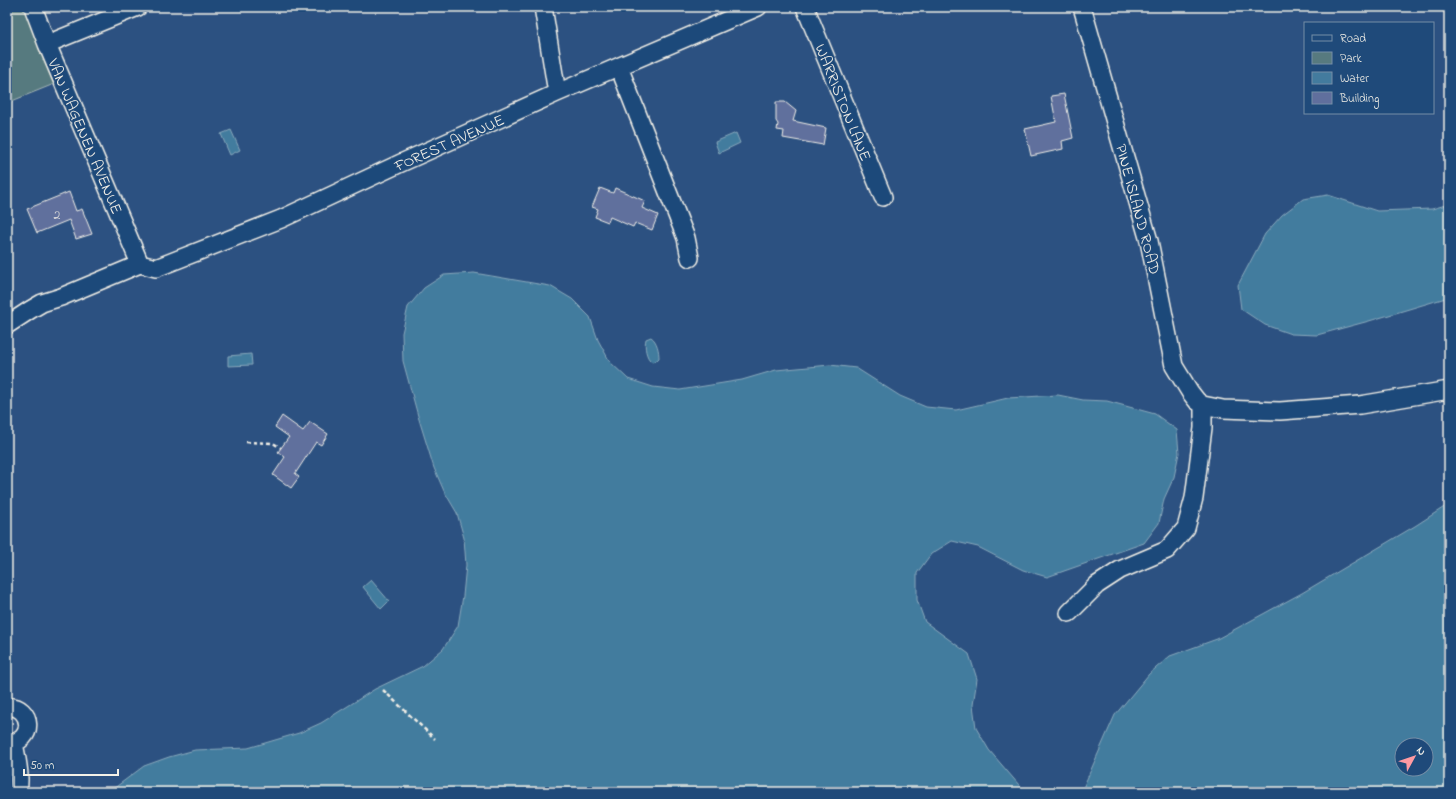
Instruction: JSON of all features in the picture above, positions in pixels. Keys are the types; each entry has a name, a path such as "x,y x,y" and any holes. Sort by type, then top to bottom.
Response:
{"street":[{"name":"VAN WAGENEN AVENUE","path":"33,7 47,44 140,264"},
{"path":"47,44 138,7"},
{"path":"543,7 557,93"},
{"name":"FOREST AVENUE","path":"140,264 156,268 281,219 557,93 758,7"},
{"name":"WARRISTON LANE","path":"805,7 883,197"},
{"name":"PINE ISLAND ROAD","path":"1082,7 1150,241 1174,366 1190,392 1203,405"},
{"path":"619,67 686,238 690,258"},
{"path":"7,325 42,303 140,264"},
{"path":"1069,613 1097,585 1120,570 1167,550 1186,528 1192,506 1203,428 1203,405 1223,409 1280,411 1360,405 1449,390"},
{"path":"8,703 21,711 27,720 28,726 24,737 19,741 10,743 19,771 18,792"}],"path":[{"path":"246,442 273,443 281,448"},
{"path":"383,690 435,739"}],"green space":[{"path":"7,7 28,7 59,82 7,103"}],"water":[{"path":"231,130 240,150 230,155 221,134"},
{"path":"736,133 740,143 719,153 715,142"},
{"path":"1328,195 1377,211 1432,209 1449,204 1449,297 1317,335 1291,334 1265,325 1241,309 1238,285 1265,234 1282,215 1303,199"},
{"path":"474,273 550,286 572,299 590,317 598,340 610,362 628,379 653,387 680,390 742,380 776,370 830,365 856,368 900,396 926,407 956,410 1008,398 1058,395 1083,400 1107,401 1155,414 1177,430 1179,453 1174,477 1164,499 1159,523 1144,543 1047,577 1023,570 978,547 952,541 931,554 917,573 917,600 925,622 969,654 977,679 973,705 976,728 989,750 1025,792 109,792 144,766 169,757 195,750 248,748 299,733 321,723 375,689 423,666 443,649 458,626 466,565 464,538 457,513 444,491 434,468 418,416 403,361 402,333 408,307 424,288 444,275"},
{"path":"651,337 656,344 659,355 657,360 652,362 647,355 645,345 646,339"},
{"path":"251,354 252,365 228,366 228,356"},
{"path":"1449,504 1449,792 1080,792 1115,715 1149,674 1170,656 1217,639 1302,593 1415,526"},
{"path":"371,580 389,601 381,609 363,587"}],"building":[{"path":"1064,94 1073,138 1062,141 1063,149 1031,156 1025,129 1056,122 1051,96"},
{"path":"776,102 785,102 796,111 793,121 826,128 823,145 783,138 784,131 777,130 778,124 776,121"},
{"path":"600,188 613,193 615,188 645,201 642,208 658,215 652,230 635,223 633,227 610,217 608,222 595,217 598,209 592,207"},
{"path":"69,192 76,211 82,209 92,234 76,239 69,220 37,233 27,209"},
{"path":"282,416 303,431 310,422 328,434 321,445 316,442 295,474 299,477 291,488 273,475 285,457 278,452 289,437 275,427"}]}
